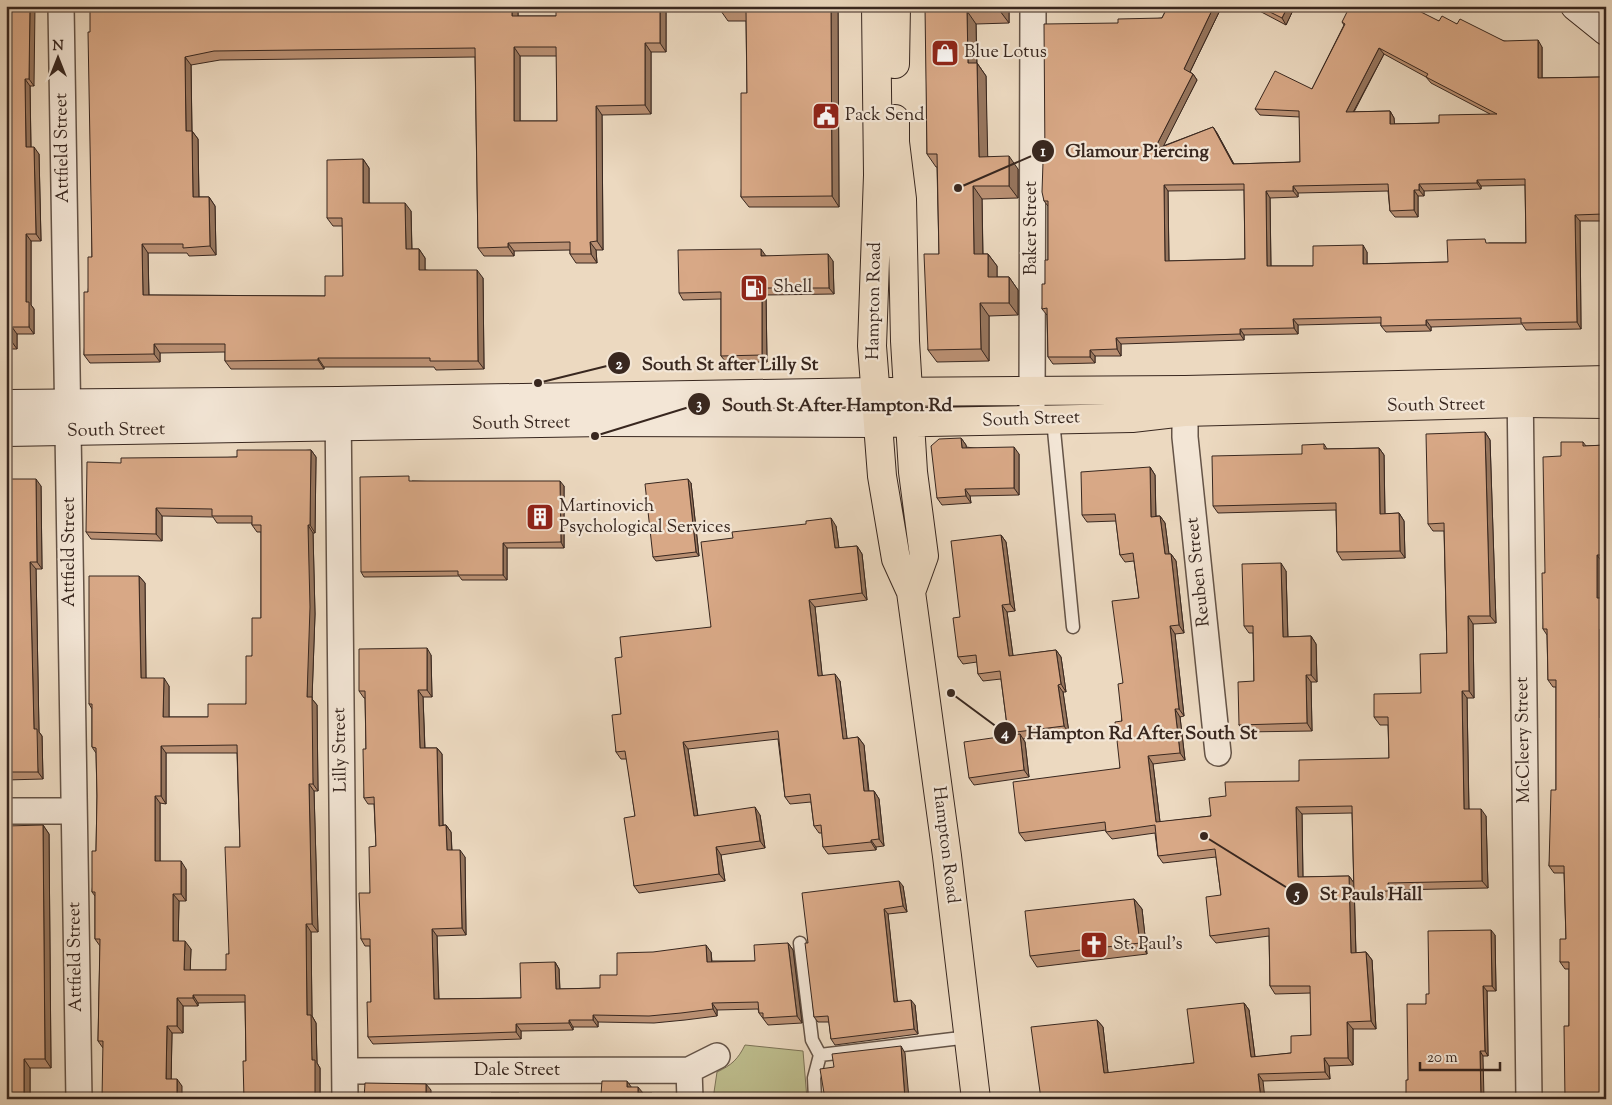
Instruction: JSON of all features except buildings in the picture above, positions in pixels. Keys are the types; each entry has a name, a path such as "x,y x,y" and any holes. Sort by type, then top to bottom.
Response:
{"main road":[{"name":"Hampton Road","path":"876,6 878,175 872,346 882,476 896,559 912,592 976,1099"},
{"name":"Hampton Road","path":"896,6 895,142 902,199 908,392 913,472 924,556 912,592"},
{"path":"1575,6 1606,31"},
{"name":"South Street","path":"6,432 69,432 338,414 876,392 1032,390 1184,401 1520,392 1606,380"},
{"name":"South Street","path":"1520,392 1606,404"},
{"name":"South Street","path":"6,404 67,403 338,414 615,422 878,423 1132,418 1184,401"}],"street":[{"name":"Attfield Street","path":"61,6 79,1099"},
{"name":"Baker Street","path":"1033,6 1032,390 1043,420"},
{"name":"McCleery Street","path":"1520,392 1529,1099"},
{"name":"Reuben Street","path":"1184,401 1218,753"},
{"name":"Lilly Street","path":"338,414 345,1099"},
{"path":"6,812 73,812"},
{"name":"Dale Street","path":"345,1071 689,1070 717,1056"},
{"path":"689,1070 690,1099"}],"lane":[{"path":"1043,420 1073,627"},
{"path":"800,943 812,1040 820,1055 814,1078 816,1099"},
{"path":"820,1055 969,1037"}],"green space":[{"path":"745,1045 803,1051 807,1099 713,1099 717,1072 734,1061"}],"place":[{"name":"Blue Lotus","path":"945,53"},
{"name":"Pack Send","path":"826,116"},
{"name":"Glamour Piercing","path":"958,188"},
{"name":"Shell","path":"754,288"},
{"name":"South St after Lilly St","path":"538,383"},
{"name":"South St After Hampton Rd","path":"595,436"},
{"name":"Martinovich Psychological Services","path":"540,517"},
{"name":"Hampton Rd After South St","path":"951,693"},
{"name":"St Pauls Hall","path":"1204,836"},
{"name":"St. Paul's","path":"1094,945"}]}
